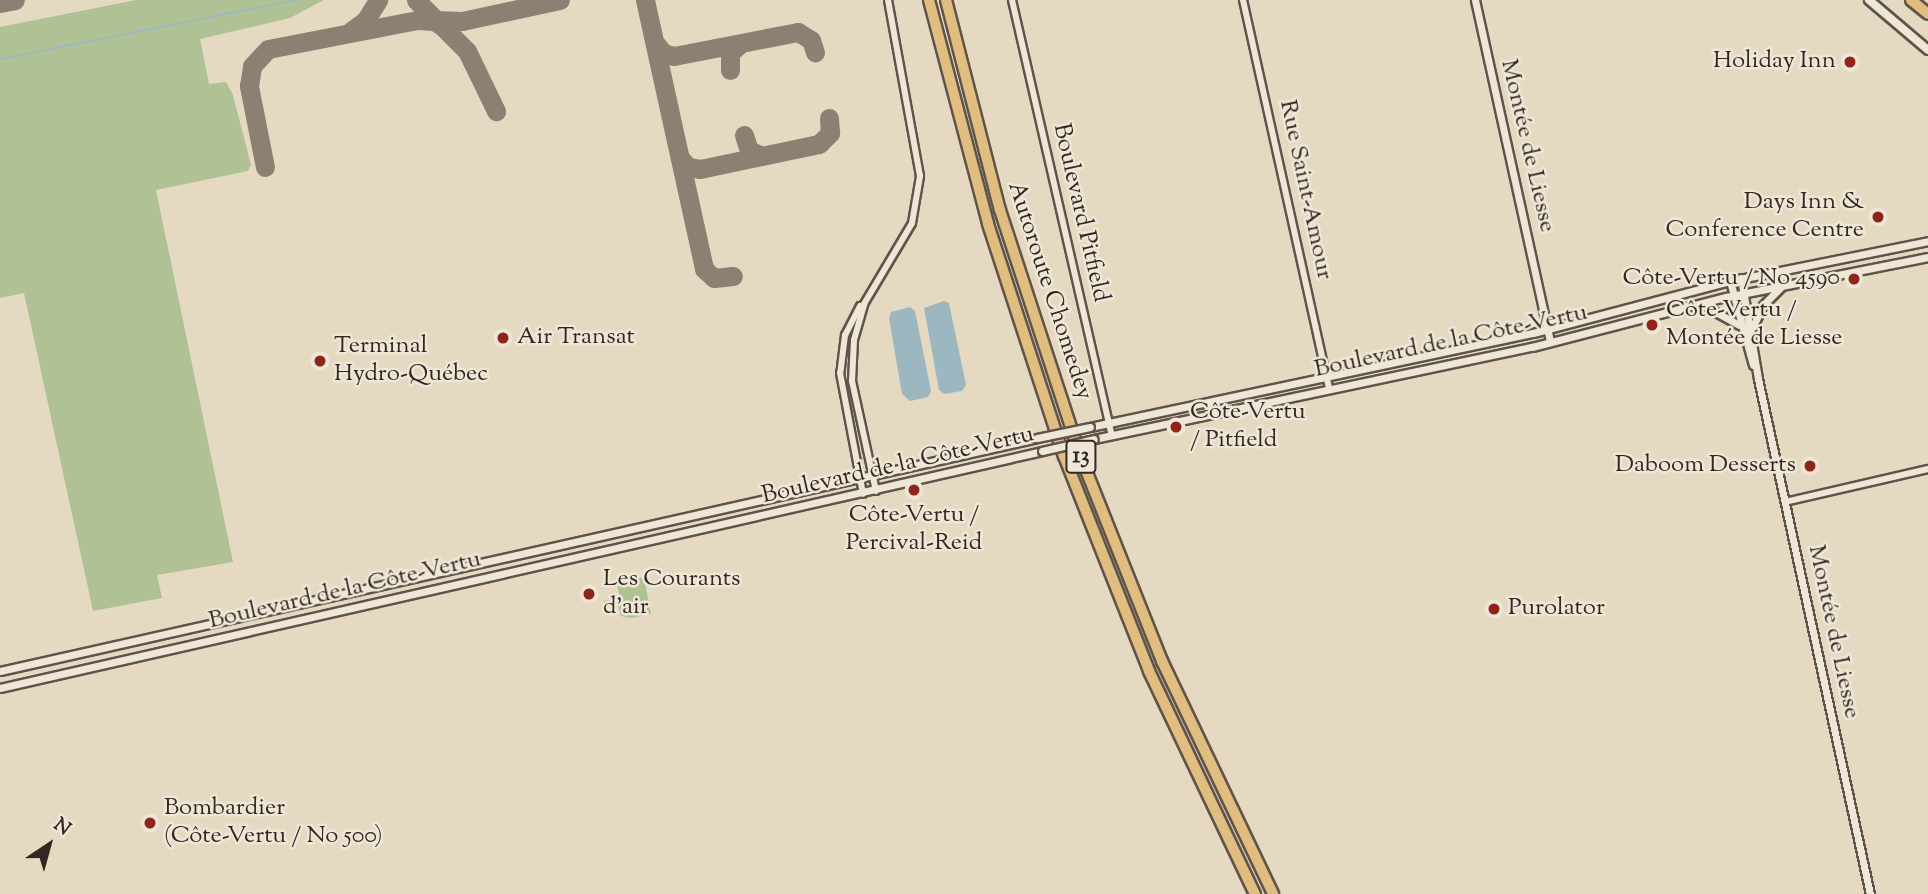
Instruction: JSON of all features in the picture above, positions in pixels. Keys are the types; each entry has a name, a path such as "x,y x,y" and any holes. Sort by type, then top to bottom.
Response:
{"highway":[{"name":"Autoroute Chomedey","path":"929,0 991,237 1063,456 1158,691 1255,894"},
{"name":"Autoroute Chomedey","path":"946,0 1000,211 1080,455 1162,661 1273,894"},
{"path":"1911,0 1928,14"}],"main road":[{"path":"1869,0 1928,50"}],"street":[{"path":"863,494 840,363 848,325 908,232 920,185 919,156 888,0"},
{"name":"Boulevard Pitfield","path":"1012,0 1112,435"},
{"name":"Rue Saint-Amour","path":"1243,0 1329,389"},
{"name":"Montée de Liesse","path":"1475,0 1550,342"},
{"name":"Boulevard de la Côte-Vertu","path":"0,671 860,480 1037,438 1548,329 1741,278 1928,241"},
{"name":"Boulevard de la Côte-Vertu","path":"0,688 876,492 1094,439 1550,342 1732,295 1928,257"},
{"name":"Montée de Liesse","path":"1741,278 1752,329 1758,379 1870,894"},
{"name":"Montée de Liesse","path":"1730,281 1740,325 1758,379"},
{"path":"1752,329 1763,305 1782,286"},
{"path":"871,293 857,325 851,367 876,492"},
{"path":"1698,303 1740,325"},
{"path":"1785,502 1928,470"}],"green space":[{"path":"136,0 324,0 290,18 200,39 209,84 226,82 233,95 251,165 248,171 156,190 233,562 157,575 162,598 93,611 24,293 0,298 0,27"},
{"path":"644,577 651,614 631,618 621,616 618,604 605,607 604,601 620,598 617,585 607,584"}],"water":[{"path":"944,301 949,303 966,385 962,391 944,394 939,390 924,308"},
{"path":"910,307 915,311 931,391 928,397 910,401 902,394 889,318 891,312"}],"waterway":[{"path":"0,59 296,0"}],"taxiway":[{"path":"0,3 15,0"},
{"path":"351,31 365,21 378,0"},
{"path":"416,0 467,51 496,111"},
{"path":"434,20 462,21 560,0"},
{"path":"645,0 704,269 714,278 733,276"},
{"path":"265,167 249,86 252,66 268,49 417,20 434,21 445,28"},
{"path":"657,45 663,53 674,56 798,32 811,40 815,52"},
{"path":"730,70 730,53 740,44"},
{"path":"681,159 688,167 700,169 819,144 830,133 829,118"},
{"path":"744,135 749,150 762,156"}],"place":[{"name":"Holiday Inn","path":"1850,62"},
{"name":"Days Inn & Conference Centre","path":"1878,217"},
{"name":"Côte-Vertu / No 4590","path":"1854,279"},
{"name":"Côte-Vertu / Montée de Liesse","path":"1652,325"},
{"name":"Air Transat","path":"503,338"},
{"name":"Terminal Hydro-Québec","path":"320,361"},
{"name":"Côte-Vertu / Pitfield","path":"1176,427"},
{"name":"Daboom Desserts","path":"1810,466"},
{"name":"Côte-Vertu / Percival-Reid","path":"914,490"},
{"name":"Les Courants d'air","path":"589,594"},
{"name":"Purolator","path":"1494,609"},
{"name":"Bombardier (Côte-Vertu / No 500)","path":"150,823"}]}
